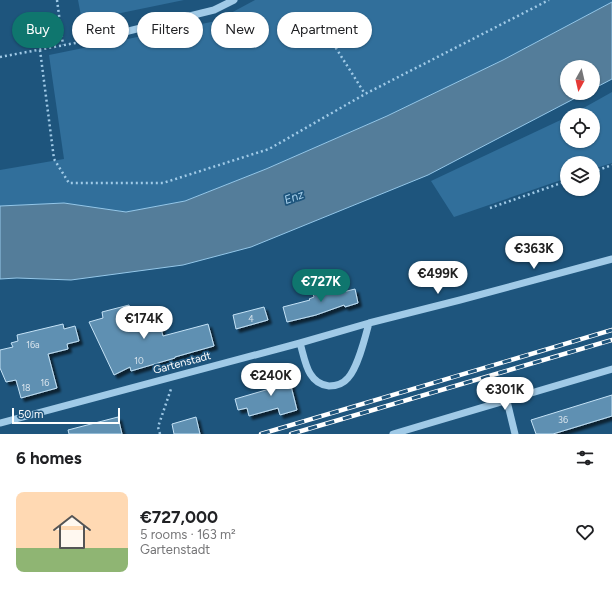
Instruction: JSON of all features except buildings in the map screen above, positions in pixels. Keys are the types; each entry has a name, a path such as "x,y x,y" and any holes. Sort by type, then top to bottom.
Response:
{"street":[{"path":"129,31 214,10 234,0"},
{"name":"Gartenstadt","path":"0,424 369,323 612,260"},
{"path":"300,343 307,368 312,377 324,385 334,386 342,383 348,378 354,369 369,323"},
{"path":"393,434 612,369"},
{"path":"507,401 515,434"}],"path":[{"path":"57,0 59,12"},
{"path":"40,50 54,159 69,183 163,183 269,149 365,94 549,0"},
{"path":"0,57 49,48"},
{"path":"336,48 365,94"},
{"path":"600,169 612,165"},
{"path":"490,208 560,183"},
{"path":"160,434 158,427 172,386 170,378"}],"shaded area":[{"path":"78,0 184,0 126,12 80,12"},
{"path":"255,0 612,0 612,2 503,60 387,116 266,169 185,201 126,212 64,203 0,206 0,170 64,159 49,55 83,48 129,48 129,39 137,37 137,48 203,48 203,24 211,22 211,48 269,48 269,12 233,12"},
{"path":"612,92 612,163 600,167 600,156 560,156 560,180 454,217 431,181 560,120 560,148 600,148 600,108 583,108"}],"water":[{"name":"Enz","path":"612,2 612,79 600,85 600,60 560,60 560,100 572,100 428,175 251,247 183,265 71,280 17,278 0,279 0,206 64,203 126,212 185,201 266,169 387,116 503,60"}],"railway":[{"path":"261,434 612,330"},
{"path":"291,434 612,340"}]}
